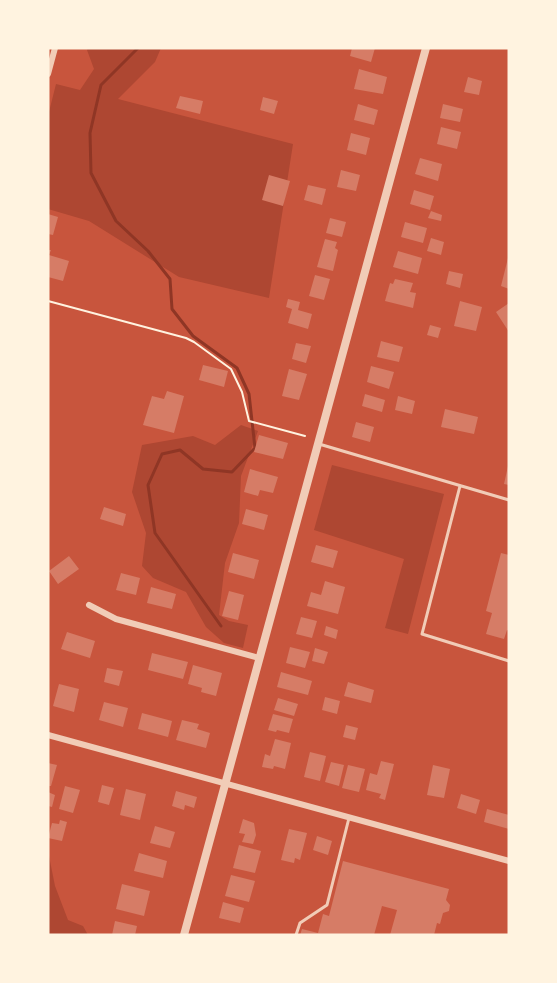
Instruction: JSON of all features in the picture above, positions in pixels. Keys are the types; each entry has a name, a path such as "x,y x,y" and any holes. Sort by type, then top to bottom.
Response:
{"street":[{"path":"48,74 55,48"},
{"path":"184,935 426,48"},
{"path":"89,605 116,619 259,658"},
{"path":"48,735 509,861"}],"lane":[{"path":"319,444 509,500"},
{"path":"460,486 422,634 509,661"},
{"path":"296,935 300,923 327,905 349,818"}],"path":[{"path":"48,301 194,342 231,369 242,392 249,421 305,436"}],"shaded area":[{"path":"88,48 161,48 155,62 118,99 293,144 269,298 179,277 89,221 48,209 48,116 56,84 80,90 94,69"},
{"path":"241,425 258,431 241,476 239,523 225,563 219,615 229,621 248,625 243,648 224,643 206,627 186,592 153,578 142,566 146,533 132,492 142,445 193,436 215,445"},
{"path":"332,465 444,494 408,634 385,628 404,559 314,530"},
{"path":"48,851 55,886 68,920 83,926 88,935 48,935"}],"building":[{"path":"352,48 375,48 371,62 350,56"},
{"path":"359,69 387,77 383,94 354,89"},
{"path":"468,77 482,81 479,95 464,92"},
{"path":"180,96 203,101 200,114 176,108"},
{"path":"263,97 278,101 274,114 260,110"},
{"path":"358,104 378,110 374,125 354,120"},
{"path":"443,104 463,109 460,122 440,118"},
{"path":"441,127 461,132 457,149 437,144"},
{"path":"351,133 370,138 366,155 347,150"},
{"path":"420,158 442,164 438,181 415,174"},
{"path":"341,170 360,175 356,191 337,187"},
{"path":"269,175 290,181 283,206 262,200"},
{"path":"308,185 326,189 322,205 304,200"},
{"path":"414,190 434,196 430,210 410,204"},
{"path":"431,211 442,215 441,221 428,218"},
{"path":"48,214 58,217 53,235 48,234"},
{"path":"330,218 346,222 342,237 326,233"},
{"path":"405,222 427,228 423,243 401,237"},
{"path":"431,238 444,242 441,255 427,251"},
{"path":"325,239 337,242 335,248 338,250 333,271 317,267"},
{"path":"48,250 51,250 49,255 69,261 63,281 48,277"},
{"path":"398,251 422,258 418,274 393,267"},
{"path":"509,258 509,289 501,286"},
{"path":"449,271 463,274 460,288 446,284"},
{"path":"315,275 330,279 324,300 309,296"},
{"path":"395,279 413,283 410,292 416,293 413,308 385,301 390,283 393,284"},
{"path":"288,299 300,302 298,310 312,314 308,329 288,323 292,309 286,307"},
{"path":"460,301 482,307 476,331 454,326"},
{"path":"509,303 509,332 496,312"},
{"path":"430,325 441,328 438,338 427,335"},
{"path":"381,341 403,347 399,362 377,357"},
{"path":"296,343 311,346 306,363 292,359"},
{"path":"203,365 228,371 224,387 199,380"},
{"path":"371,366 394,372 389,389 367,382"},
{"path":"289,369 307,374 299,400 282,396"},
{"path":"167,391 184,396 174,433 143,425 152,396 164,399"},
{"path":"365,394 385,400 382,412 362,406"},
{"path":"398,396 415,401 412,414 395,410"},
{"path":"445,409 478,417 474,434 441,427"},
{"path":"356,422 374,427 370,442 352,437"},
{"path":"259,435 288,443 283,459 254,452"},
{"path":"509,466 509,485 504,484"},
{"path":"250,469 278,477 273,493 260,490 258,496 244,492"},
{"path":"104,507 126,514 123,526 100,519"},
{"path":"246,509 268,515 264,530 242,524"},
{"path":"316,545 338,551 333,568 311,562"},
{"path":"233,553 259,560 254,579 228,572"},
{"path":"501,553 509,555 509,631 507,630 504,639 486,634 492,613 486,611"},
{"path":"69,556 79,569 58,584 49,571"},
{"path":"121,573 140,578 136,595 116,590"},
{"path":"325,581 345,587 338,614 307,606 311,592 321,595"},
{"path":"151,587 176,594 172,609 147,603"},
{"path":"229,591 244,595 238,620 222,616"},
{"path":"301,617 317,621 312,638 296,634"},
{"path":"326,626 338,630 336,639 324,635"},
{"path":"67,632 95,641 90,658 61,649"},
{"path":"290,647 310,652 305,668 286,663"},
{"path":"315,648 328,652 324,664 312,661"},
{"path":"152,653 188,662 183,679 148,670"},
{"path":"193,665 222,673 216,696 201,692 202,688 188,684"},
{"path":"107,668 123,671 119,686 104,682"},
{"path":"281,672 312,681 308,695 277,687"},
{"path":"348,682 374,690 371,703 344,696"},
{"path":"59,684 79,689 74,712 53,706"},
{"path":"325,697 340,701 337,714 322,710"},
{"path":"278,698 298,704 294,716 274,710"},
{"path":"104,702 128,708 123,727 99,720"},
{"path":"142,713 172,721 168,737 138,729"},
{"path":"273,714 293,719 289,733 268,730"},
{"path":"182,720 199,724 197,729 210,733 206,748 176,740"},
{"path":"346,725 358,728 355,740 343,737"},
{"path":"275,739 291,743 285,769 274,766 273,769 262,767 265,754 270,756"},
{"path":"310,752 326,756 320,781 304,777"},
{"path":"381,761 394,764 385,800 379,798 381,794 366,790 370,773 377,775"},
{"path":"331,762 344,765 339,786 325,782"},
{"path":"48,763 57,765 51,786 48,786"},
{"path":"348,765 365,769 359,792 342,788"},
{"path":"433,765 450,769 444,798 427,795"},
{"path":"102,785 114,788 109,805 98,802"},
{"path":"65,786 80,790 73,813 59,809"},
{"path":"126,789 146,794 140,820 120,815"},
{"path":"176,791 197,797 194,808 185,805 184,810 172,806"},
{"path":"48,792 55,795 52,807 48,806"},
{"path":"461,794 480,800 476,814 457,808"},
{"path":"487,809 509,815 509,829 484,822"},
{"path":"243,819 254,823 256,835 253,844 242,842 245,834 239,833"},
{"path":"60,820 67,822 62,841 48,838 52,823 59,824"},
{"path":"155,826 175,832 170,848 150,843"},
{"path":"289,829 307,833 300,860 295,858 294,863 281,860"},
{"path":"317,836 332,841 328,855 313,850"},
{"path":"239,845 261,851 255,873 233,868"},
{"path":"139,853 167,861 163,878 134,871"},
{"path":"343,861 449,889 446,900 450,905 449,911 443,913 434,935 390,935 397,910 382,906 374,935 300,935 302,929 318,933 323,914 329,916"},
{"path":"231,875 255,881 249,902 225,896"},
{"path":"122,884 150,891 144,916 116,909"},
{"path":"223,902 244,908 240,923 219,918"},
{"path":"115,921 137,926 135,935 112,935"}],"waterway":[{"path":"138,48 101,85 90,133 91,173 116,221 148,251 170,279 172,309 193,336 237,368 249,394 255,448 232,472 203,469 180,450 162,454 148,485 155,533 221,626"}]}
